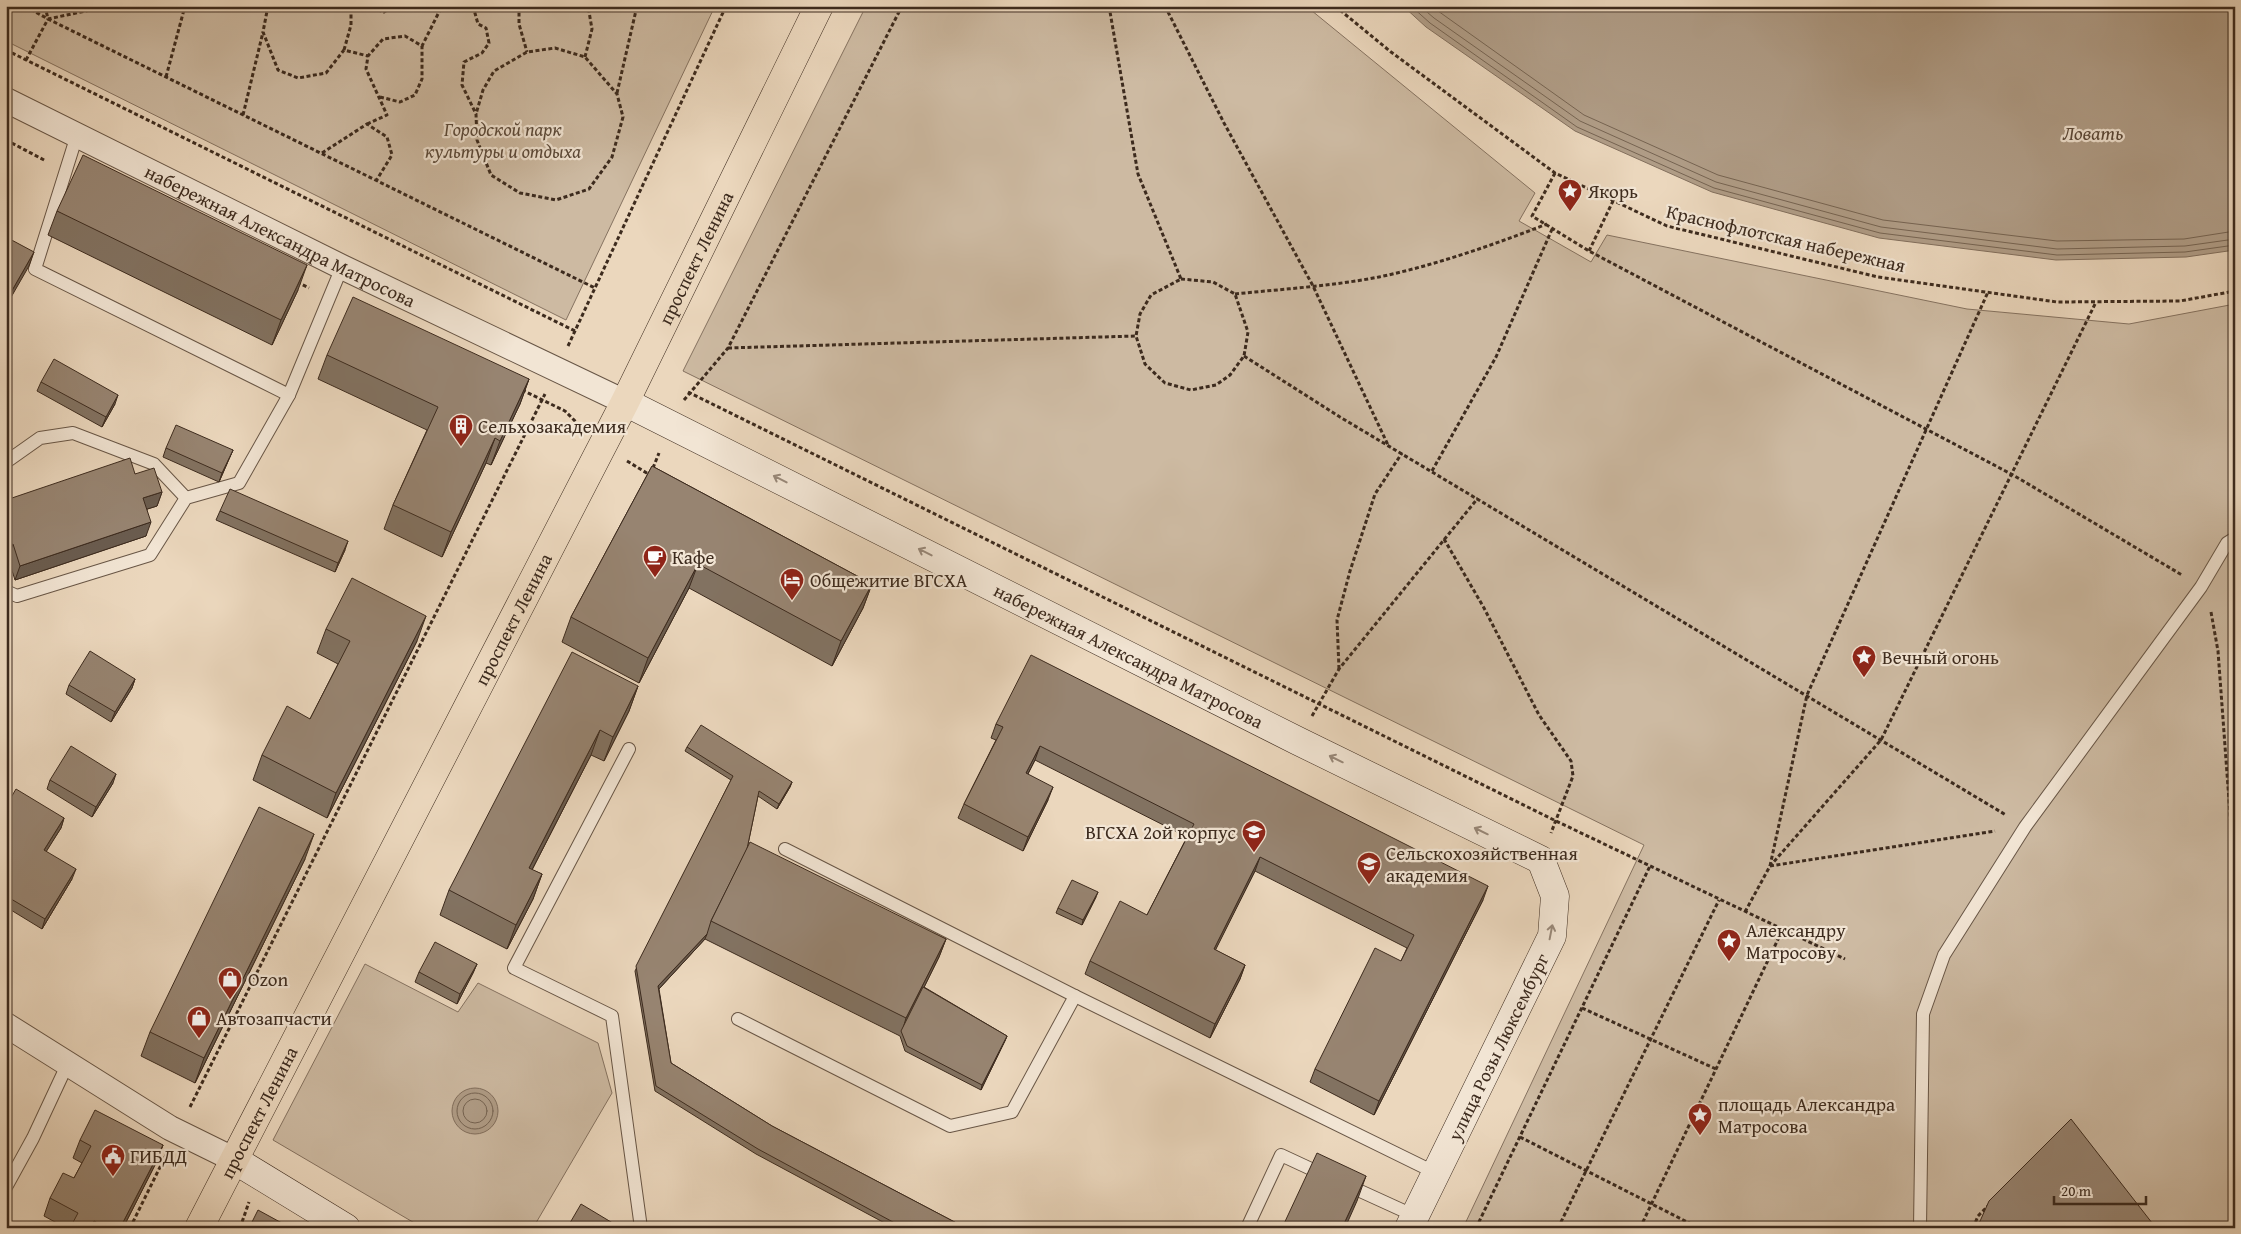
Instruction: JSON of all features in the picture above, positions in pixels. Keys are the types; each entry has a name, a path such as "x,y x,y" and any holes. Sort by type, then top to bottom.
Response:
{"main road":[{"name":"проспект Ленина","path":"199,1228 625,402 819,6"}],"street":[{"name":"набережная Александра Матросова","path":"6,100 342,267 625,402 1541,860"},
{"name":"улица Розы Люксембург","path":"1412,1222 1552,936 1555,896 1541,860"},
{"path":"6,1025 177,1131 233,1159 346,1228"}],"lane":[{"path":"77,135 35,269 289,395"},
{"path":"6,591 17,596 150,554 186,498 239,483 289,395 342,267"},
{"path":"6,462 40,438 73,433 154,464 186,498"},
{"path":"1920,1228 1922,1014 1944,955 2026,827 2201,587 2227,543 2235,538"},
{"path":"629,750 514,968 612,1016 641,1228"},
{"path":"785,849 1076,996 1436,1173"},
{"path":"738,1019 950,1126 1012,1112 1076,996"},
{"path":"6,1187 33,1138 68,1062"},
{"path":"1247,1228 1281,1155 1412,1222"}],"path":[{"path":"25,6 595,288"},
{"path":"26,60 48,19 44,6"},
{"path":"48,19 109,6"},
{"path":"166,77 185,6"},
{"path":"243,115 268,6"},
{"path":"263,32 278,70 298,78 326,73 344,50 351,25 351,6"},
{"path":"365,6 384,12 394,6"},
{"path":"380,97 400,102 415,95 422,79 422,46 442,6"},
{"path":"473,6 478,24 486,28 489,43 482,52 464,62 462,85 476,114"},
{"path":"519,6 519,24 527,52"},
{"path":"584,57 592,29 588,6"},
{"path":"617,94 637,6"},
{"path":"130,1228 557,370 726,6"},
{"path":"902,6 728,348 688,392 1556,821 1845,959"},
{"path":"1109,6 1138,174 1181,279"},
{"path":"1165,6 1224,123 1313,286 1389,446"},
{"name":"Краснофлотская набережная","path":"1335,6 1392,52 1555,173 1676,228 1878,277 2057,302 2180,301 2235,291"},
{"path":"322,154 367,124 387,114 366,69 368,56 383,39 404,36 422,46"},
{"path":"555,48 584,57 617,94 623,117 612,156 589,189 556,200 520,193 491,175 477,140 476,114 483,90 494,71 527,52 555,48"},
{"path":"6,50 575,331"},
{"path":"344,50 368,56"},
{"path":"367,124 387,137 392,155 376,181"},
{"path":"1555,173 1532,216 1553,227 1589,251 2013,475 2201,587 2212,616 2218,651 2235,882"},
{"path":"1589,251 1613,201"},
{"path":"1235,294 1248,332 1244,356 1230,375 1216,385 1191,390 1165,383 1145,364 1136,336 1140,314 1152,295 1181,279 1214,282 1235,294 1313,286 1379,276 1488,247 1548,224"},
{"path":"1432,471 1496,357 1553,227"},
{"path":"1770,866 1806,695 1988,292"},
{"path":"1745,912 1770,866 1881,740 2013,475 2096,302"},
{"path":"728,348 1136,336"},
{"path":"1244,356 1389,446 2026,827"},
{"path":"1338,669 1337,620 1350,571 1375,494 1402,453"},
{"path":"1319,704 1338,669 1478,498"},
{"path":"1444,539 1484,608 1539,715 1571,761 1573,776 1556,821"},
{"path":"1770,866 2026,827"},
{"path":"1476,1228 1650,866"},
{"path":"1558,1228 1719,900"},
{"path":"1640,1228 1782,930"},
{"path":"1582,1008 1716,1069"},
{"path":"1520,1137 1699,1228"},
{"path":"1973,1228 1978,1216 1992,1202"},
{"path":"1978,1216 1984,1220"},
{"path":"240,1228 243,1222"}],"green space":[{"name":"Городской парк культуры и отдыха","path":"6,6 715,6 566,320 6,41"},
{"path":"866,6 1306,6 1535,193 1519,221 1591,262 1607,235 1967,309 2129,324 2235,304 2235,1228 1463,1228 1644,845 683,371"},
{"path":"365,964 458,1012 478,983 598,1043 612,1093 533,1228 423,1228 273,1140"}],"water":[{"name":"Ловать","path":"1403,6 2235,6 2235,250 2186,257 2056,260 1879,238 1712,192 1575,131 1426,27"},
{"path":"470,1088 480,1088 492,1094 497,1102 497,1120 492,1128 484,1133 470,1134 462,1131 455,1124 452,1116 452,1106 455,1098 462,1091"}],"building":[{"path":"83,155 307,265 281,320 57,211"},
{"path":"6,237 34,252 6,301"},
{"name":"Сельхозакадемия","path":"353,297 529,379 500,441 495,438 451,532 393,505 438,407 327,355"},
{"path":"54,359 118,395 106,417 41,382"},
{"path":"176,425 233,450 222,473 166,448"},
{"path":"130,458 135,474 154,468 162,492 143,498 151,522 20,566 13,544 6,546 6,500"},
{"path":"652,466 872,584 841,641 698,564 648,658 571,617"},
{"path":"230,489 348,541 338,563 220,511"},
{"path":"352,578 426,616 336,793 262,755 287,706 310,719 350,641 326,629"},
{"path":"90,651 135,679 115,712 69,685"},
{"path":"572,652 638,686 613,737 600,730 529,868 542,874 516,925 449,890"},
{"name":"Сельскохозяйственная академия","path":"1031,655 1488,886 1379,1101 1315,1069 1375,948 1401,961 1414,935 1260,857 1214,949 1245,965 1215,1024 1090,961 1120,901 1147,915 1194,824 1040,746 1026,773 1053,787 1028,837 964,804 1003,727 996,724"},
{"path":"701,725 792,782 779,804 759,791 747,849 711,921 707,934 658,986 671,1063 772,1126 966,1228 904,1228 758,1149 656,1086 636,966 733,776 687,747"},
{"path":"71,746 116,774 96,807 50,780"},
{"path":"16,789 64,818 44,850 76,869 45,919 6,896 6,806"},
{"path":"259,807 314,834 204,1058 150,1032"},
{"path":"750,842 946,939 906,1018 711,921"},
{"path":"1072,880 1098,892 1083,920 1058,908"},
{"path":"435,942 477,964 460,994 419,972"},
{"path":"923,987 1007,1036 982,1085 907,1046 901,1031"},
{"name":"ГИБДД","path":"95,1110 163,1145 120,1228 107,1228 94,1221 90,1228 70,1228 78,1213 50,1198 63,1173 74,1178 91,1146 80,1140"},
{"path":"2071,1119 2156,1228 1977,1228 1989,1201"},
{"path":"1317,1153 1366,1176 1342,1228 1282,1228"},
{"path":"581,1204 621,1228 567,1228"},
{"path":"258,1210 291,1228 249,1228"}],"place":[{"name":"Якорь","path":"1570,212"},
{"name":"Сельхозакадемия","path":"461,447"},
{"name":"Кафе","path":"655,578"},
{"name":"Общежитие ВГСХА","path":"792,601"},
{"name":"Вечный огонь","path":"1864,678"},
{"name":"ВГСХА 2ой корпус","path":"1254,853"},
{"name":"Сельскохозяйственная академия","path":"1369,885"},
{"name":"Александру Матросову","path":"1729,962"},
{"name":"Ozon","path":"230,1000"},
{"name":"Автозапчасти","path":"199,1039"},
{"name":"площадь Александра Матросова","path":"1700,1136"},
{"name":"ГИБДД","path":"113,1177"}]}
